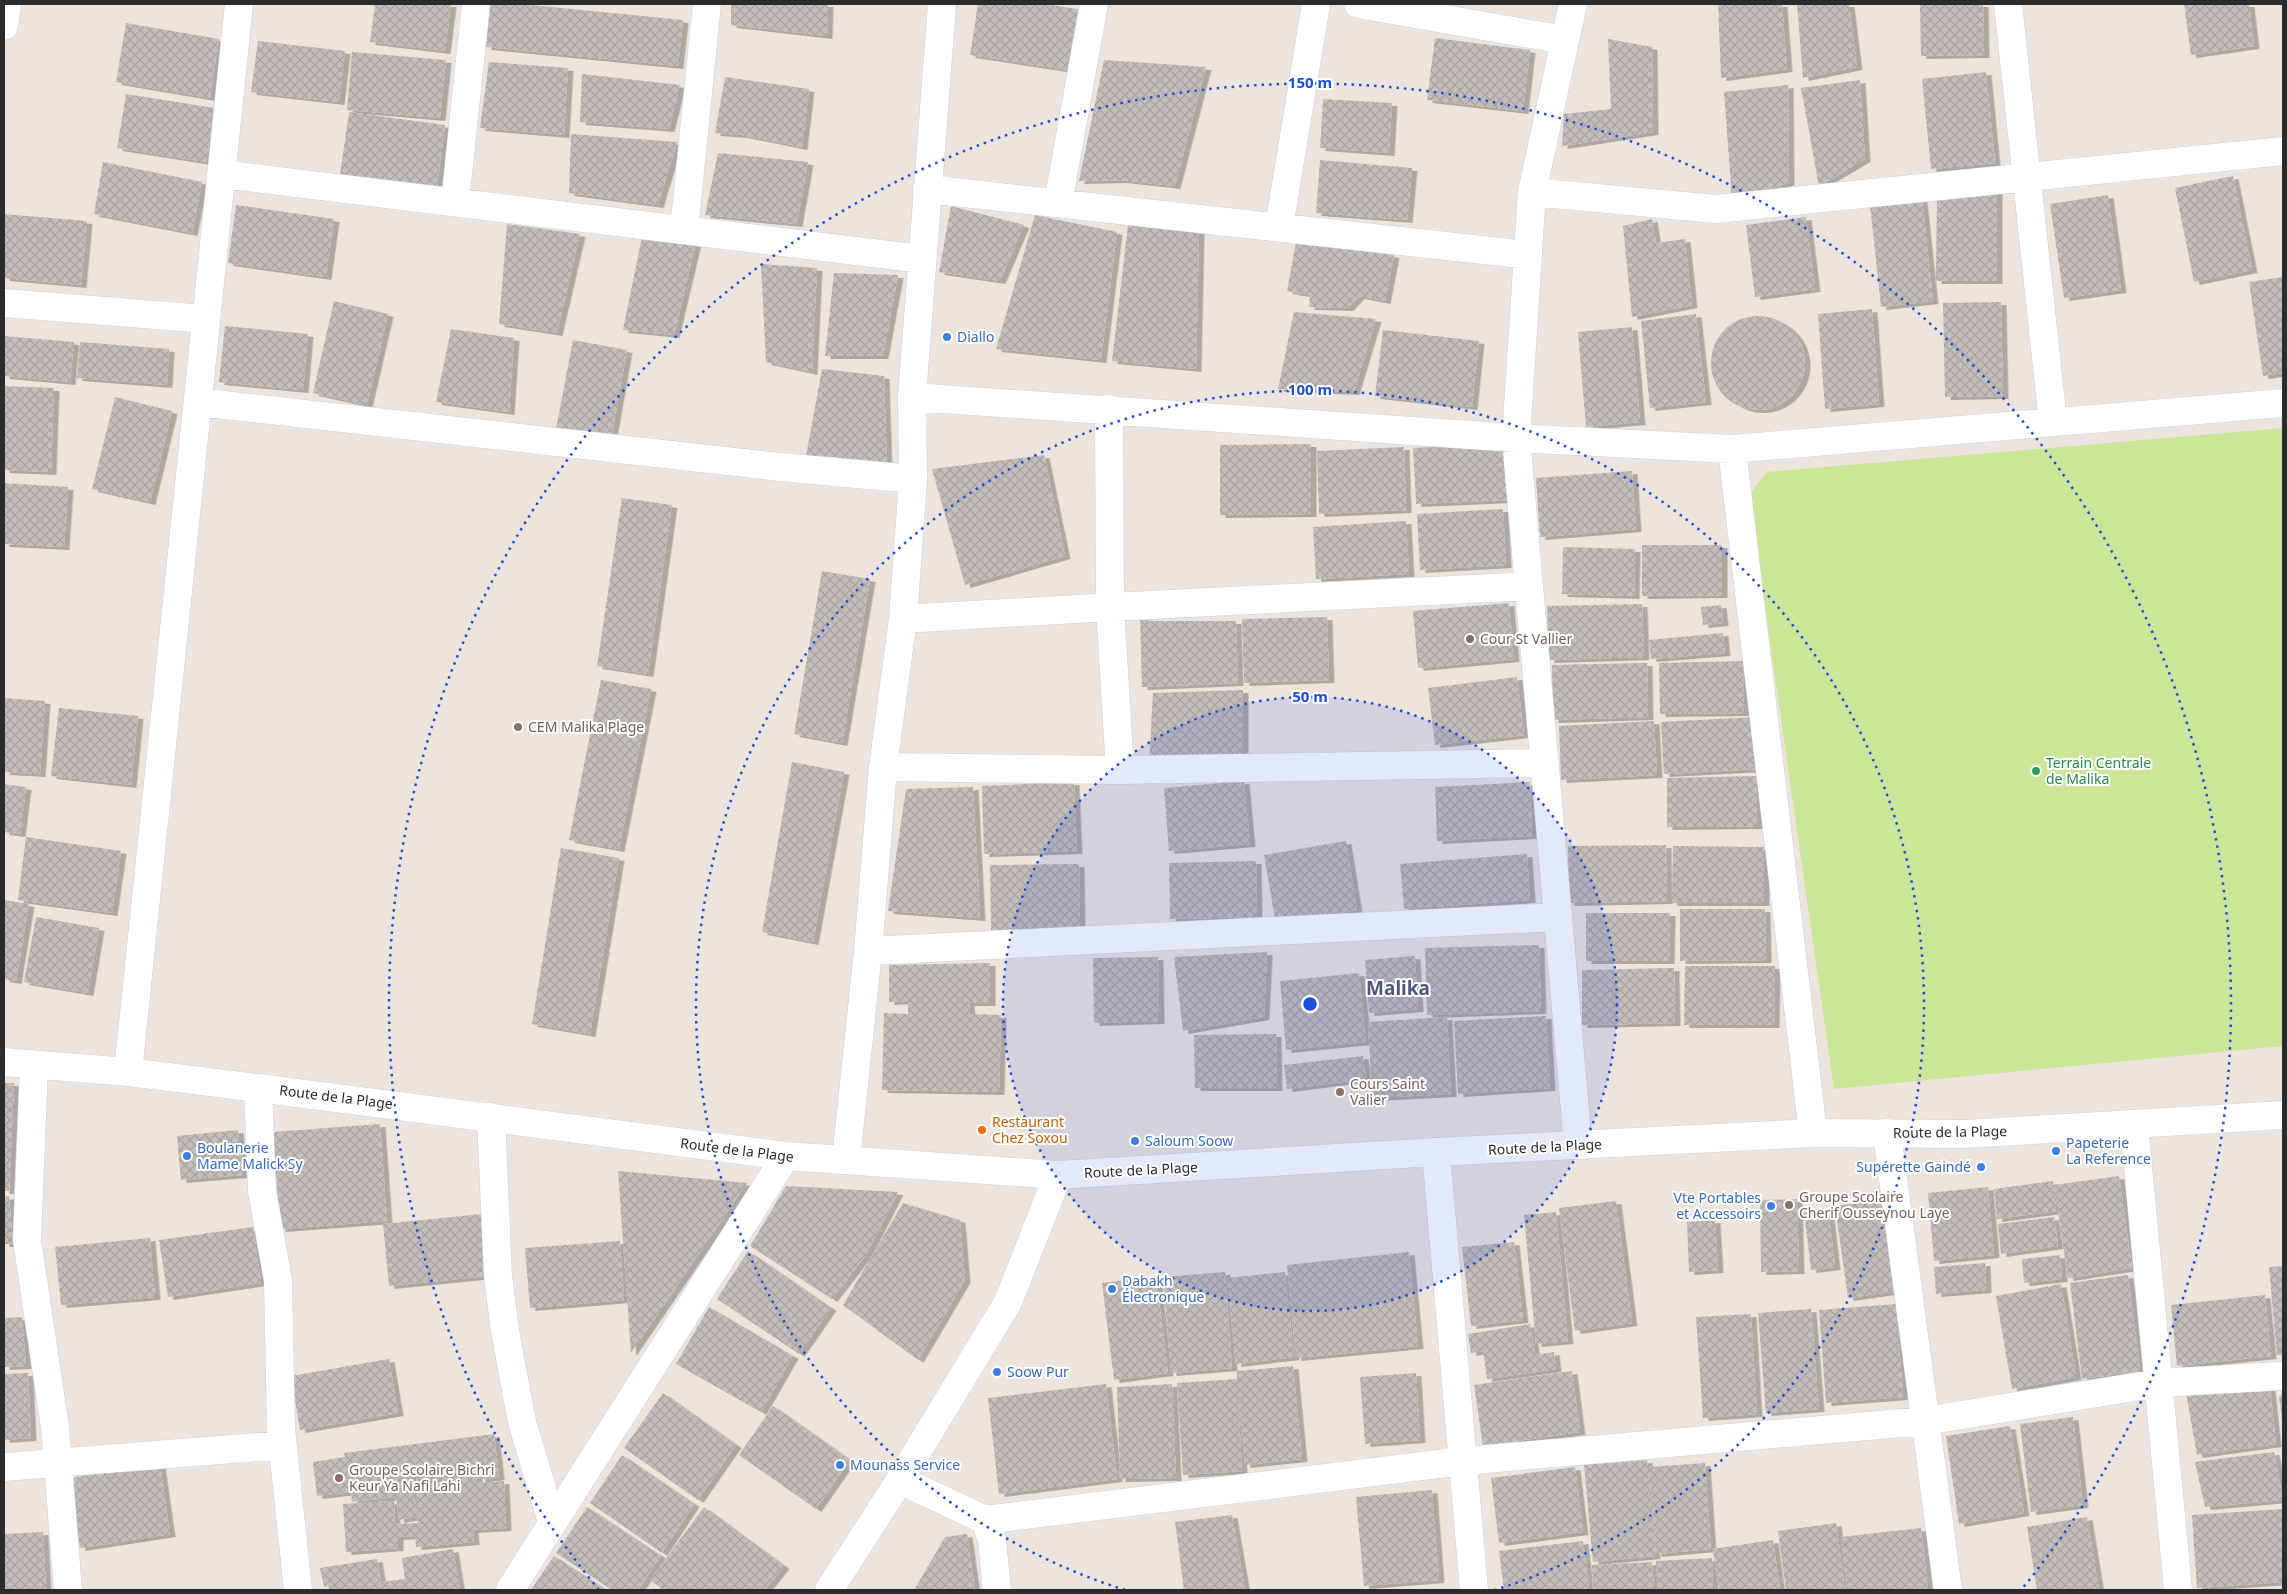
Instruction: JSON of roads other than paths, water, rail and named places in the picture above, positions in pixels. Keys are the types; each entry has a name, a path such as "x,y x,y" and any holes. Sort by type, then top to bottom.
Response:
{"street":[{"path":"4,26 7,4"},
{"path":"128,1072 239,4"},
{"path":"455,202 476,4"},
{"path":"684,230 707,4"},
{"path":"846,1160 868,951 883,767 903,619 913,480 912,397 942,4"},
{"path":"1058,203 1094,4"},
{"path":"1279,227 1316,4"},
{"path":"1358,4 1565,40"},
{"path":"1573,4 1532,192 1516,438 1578,1145"},
{"path":"2008,4 2053,422"},
{"path":"1532,192 1716,209 2283,151"},
{"path":"222,174 922,259"},
{"path":"927,189 1528,255"},
{"path":"4,303 206,319"},
{"path":"912,397 1516,438 1732,449 2283,403"},
{"path":"198,402 780,467 913,480"},
{"path":"1109,409 1110,607 1120,770"},
{"path":"1732,449 1813,1133"},
{"path":"903,619 1529,586"},
{"path":"883,767 1120,770 1544,763"},
{"path":"868,951 1558,917"},
{"name":"Route de la Plage","path":"4,1062 34,1066 128,1072 491,1116 588,1132 786,1156 1058,1175 1436,1152 1813,1133 1965,1134 2283,1115"},
{"path":"34,1066 27,1240 55,1427 68,1590"},
{"path":"258,1088 262,1191 278,1280 283,1445 298,1590"},
{"path":"491,1116 498,1276 505,1331 522,1422 552,1522"},
{"path":"2134,1124 2178,1590"},
{"path":"1887,1133 1948,1590"},
{"path":"1436,1152 1474,1590"},
{"path":"510,1590 786,1156"},
{"path":"829,1590 900,1480 1008,1302 1058,1175"},
{"path":"900,1480 985,1520 1463,1461 1925,1421 2159,1383 2283,1376"},
{"path":"4,1467 283,1445"},
{"path":"985,1520 992,1540 997,1590"}],"place":[{"name":"Diallo","path":"947,337"},
{"name":"Cour St Vallier","path":"1470,639"},
{"name":"CEM Malika Plage","path":"518,727"},
{"name":"Terrain Centrale de Malika","path":"2036,771"},
{"name":"Cours Saint Valier","path":"1340,1092"},
{"name":"Restaurant Chez Soxou","path":"982,1130"},
{"name":"Saloum Soow","path":"1135,1141"},
{"name":"Papeterie La Reference","path":"2056,1151"},
{"name":"Boulanerie Mame Malick Sy","path":"187,1156"},
{"name":"Supérette Gaindé","path":"1981,1167"},
{"name":"Groupe Scolaire Cherif Ousseynou Laye","path":"1789,1205"},
{"name":"Vte Portables et Accessoirs","path":"1771,1206"},
{"name":"Dabakh Électronique","path":"1112,1289"},
{"name":"Soow Pur","path":"997,1372"},
{"name":"Mounass Service","path":"840,1465"},
{"name":"Groupe Scolaire Bichri Keur Ya Nafi Lahi","path":"339,1478"}],"district":[{"name":"Malika","path":"1398,988"}]}
